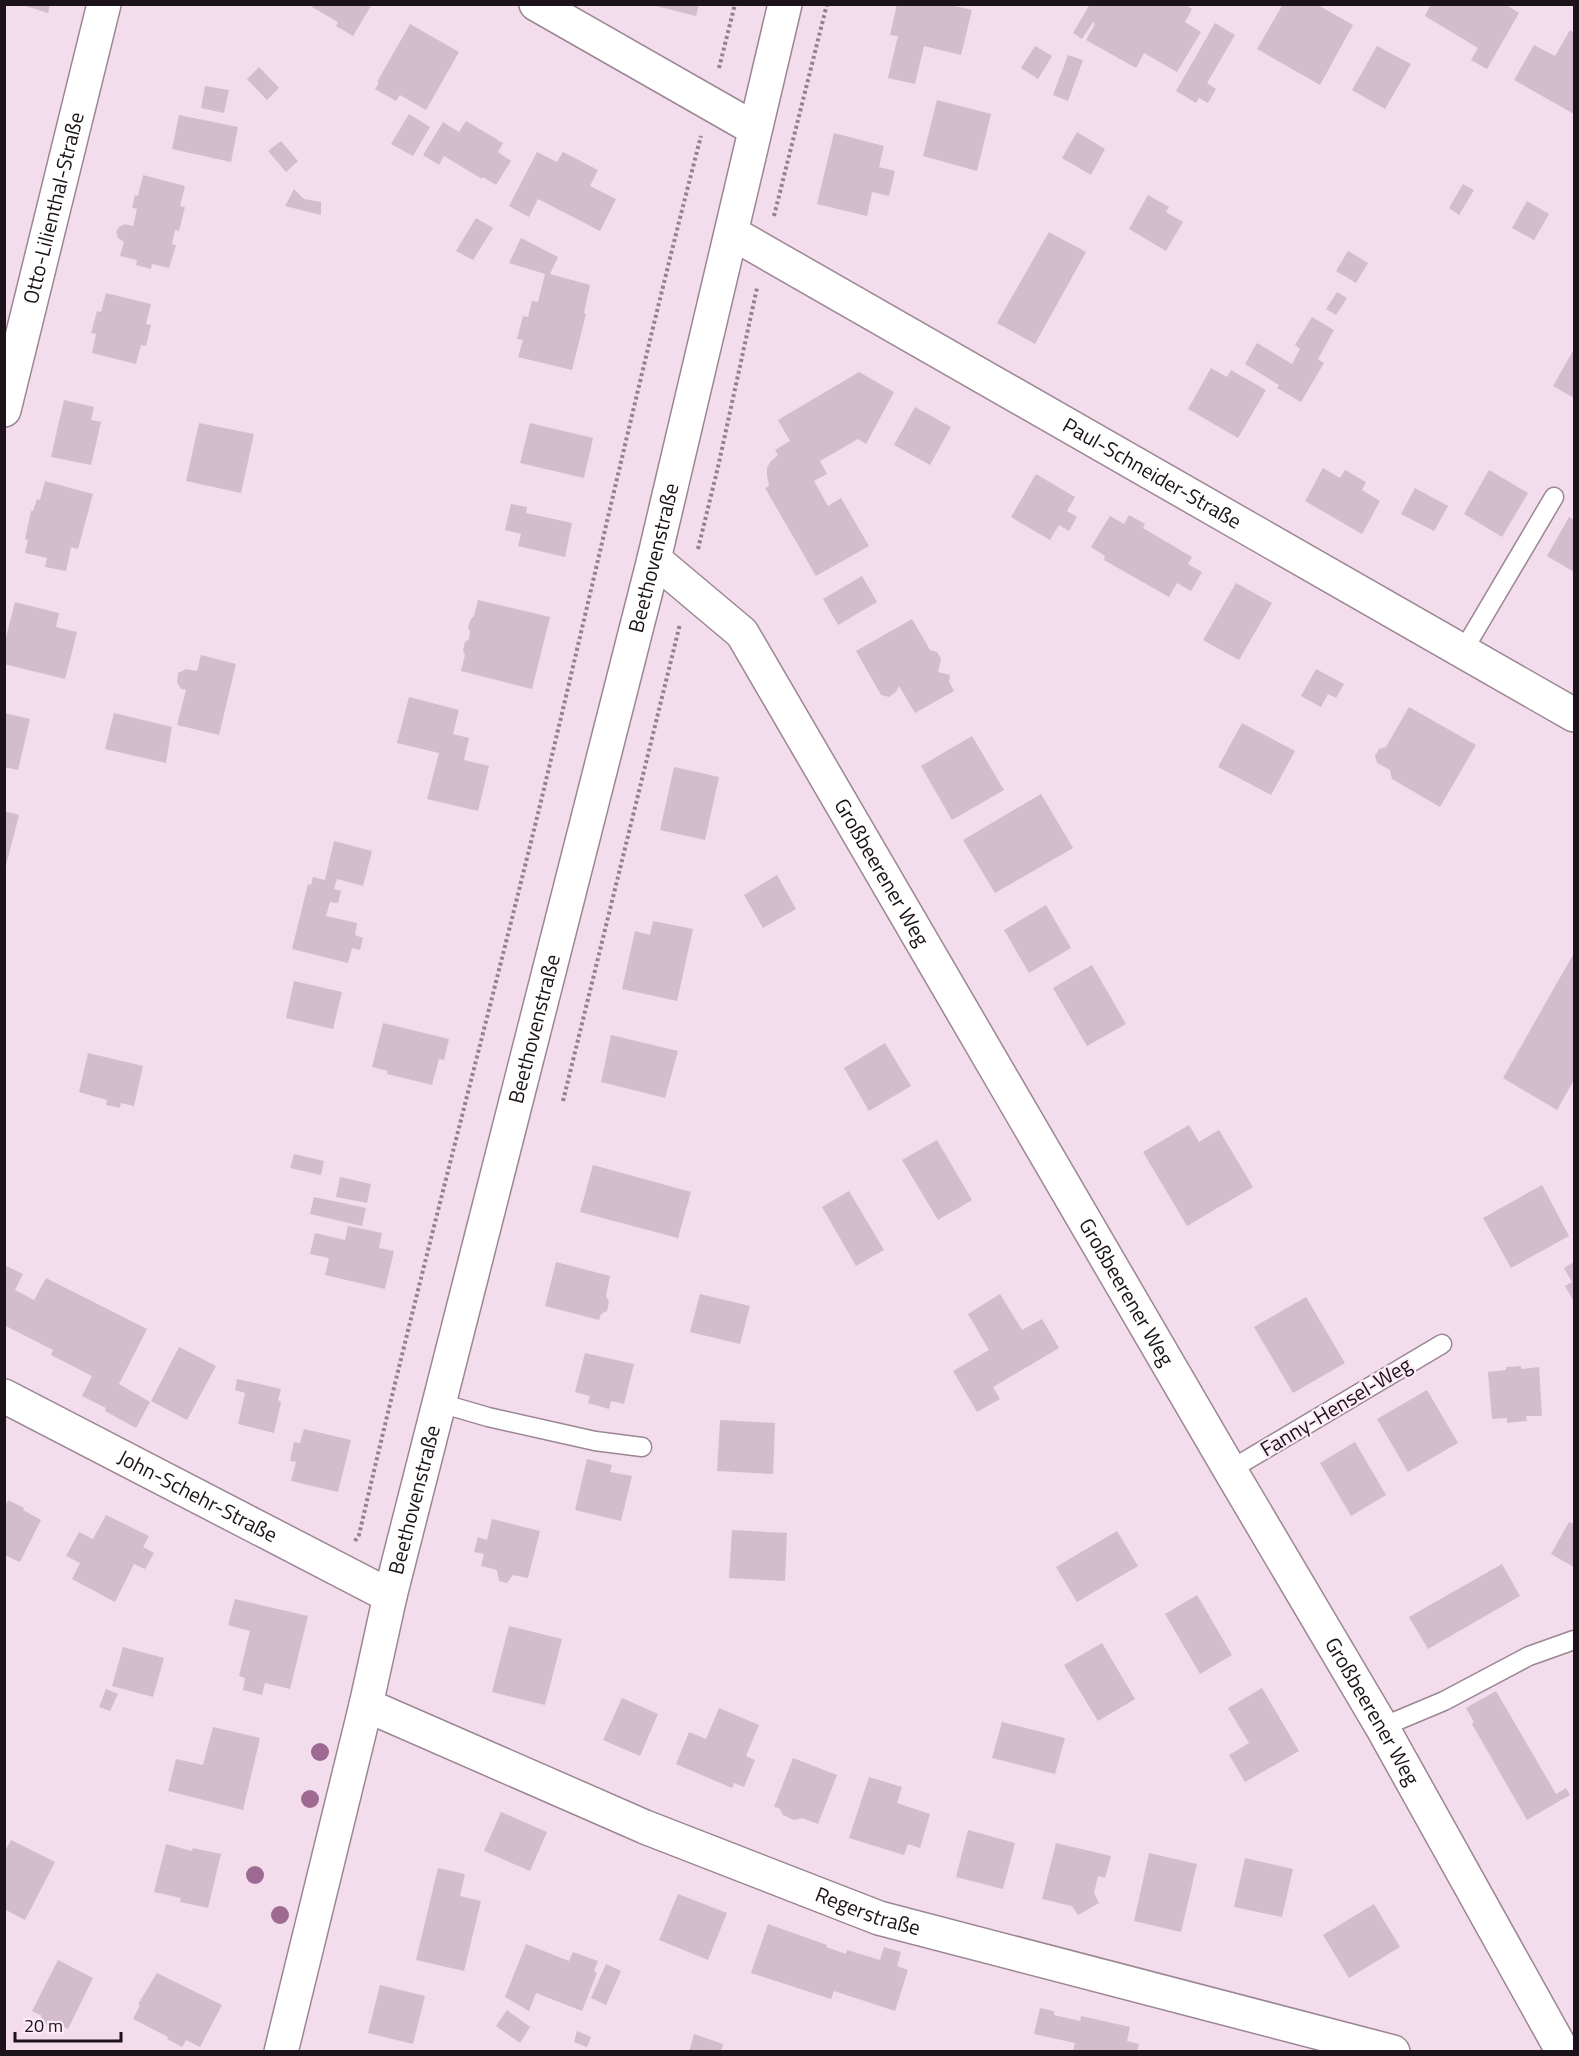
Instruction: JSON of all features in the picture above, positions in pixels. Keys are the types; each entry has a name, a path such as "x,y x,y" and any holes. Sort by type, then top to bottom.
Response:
{"street":[{"name":"Otto-Lilienthal-Straße","path":"4,410 104,4"},
{"path":"536,4 755,129"},
{"name":"Beethovenstraße","path":"281,2052 366,1705 390,1596 654,558 785,4"},
{"name":"Paul-Schneider-Straße","path":"732,233 1575,714"},
{"name":"Großbeerener Weg","path":"654,558 742,633 1230,1470 1382,1726 1563,2052"},
{"name":"John-Schehr-Straße","path":"4,1396 390,1596"},
{"name":"Regerstraße","path":"366,1705 645,1827 879,1918 1393,2052"}],"lane":[{"path":"1464,651 1554,497"},
{"name":"Fanny-Hensel-Weg","path":"1230,1470 1442,1344"},
{"path":"440,1403 488,1418 595,1441 642,1448"},
{"path":"1382,1726 1444,1701 1529,1656 1575,1640"}],"path":[{"path":"350,1547 359,1535 401,1352 539,807 603,531 735,4"}],"building":[{"path":"19,4 50,4 48,13"},
{"path":"313,4 372,4 353,36 336,26 338,22 312,7"},
{"path":"648,4 699,4 696,16"},
{"path":"897,4 946,4 972,10 961,55 924,46 915,84 888,78 898,36 890,35"},
{"path":"1090,4 1154,4 1157,6 1158,4 1184,4 1192,9 1185,22 1201,32 1177,72 1144,53 1136,68 1086,40 1095,24 1093,22 1082,39 1073,33"},
{"path":"1283,4 1316,4 1353,25 1320,85 1257,49"},
{"path":"1431,4 1505,4 1519,13 1487,69 1471,60 1478,48 1425,16"},
{"path":"1215,23 1235,35 1207,83 1216,89 1208,103 1199,98 1196,103 1176,91"},
{"path":"410,24 459,52 426,110 400,95 396,101 375,89"},
{"path":"1570,30 1574,33 1574,114 1514,80 1534,45 1555,56"},
{"path":"1035,46 1052,56 1038,79 1021,68"},
{"path":"1377,46 1411,64 1385,109 1352,90"},
{"path":"1068,55 1083,60 1068,101 1053,95"},
{"path":"259,67 279,88 267,100 247,79"},
{"path":"205,86 229,90 224,113 201,108"},
{"path":"937,100 991,114 977,171 923,156"},
{"path":"409,114 430,127 413,156 391,144"},
{"path":"179,115 238,127 231,162 172,149"},
{"path":"466,121 503,143 498,152 511,161 496,185 444,156 439,165 423,155 443,122 459,132"},
{"path":"1077,132 1105,149 1091,175 1062,158"},
{"path":"834,133 884,146 879,167 895,171 889,196 872,192 867,216 817,204"},
{"path":"281,141 298,161 286,172 268,151"},
{"path":"537,152 557,162 563,152 598,170 590,186 616,199 600,231 538,199 529,217 509,206"},
{"path":"143,175 185,186 180,206 185,207 179,231 175,230 172,244 176,245 169,268 152,264 151,269 136,265 137,260 120,256 124,242 118,238 116,232 125,224 133,226 137,209 132,208 135,195 138,196"},
{"path":"1463,184 1474,190 1459,215 1449,208"},
{"path":"294,189 304,199 321,202 321,215 285,206"},
{"path":"1148,195 1169,207 1166,212 1183,222 1166,251 1129,229"},
{"path":"1527,201 1549,214 1534,240 1512,228"},
{"path":"476,218 493,228 473,260 456,251"},
{"path":"1049,232 1086,252 1035,344 997,323"},
{"path":"521,238 558,257 550,274 590,285 584,313 586,314 572,370 518,357 523,340 517,339 523,316 528,317 532,301 538,302 545,274 509,263"},
{"path":"1348,251 1368,263 1356,283 1336,271"},
{"path":"1337,292 1347,298 1336,315 1326,309"},
{"path":"106,293 151,304 146,324 151,325 146,346 141,345 136,364 92,353 96,334 91,333 97,311 101,312"},
{"path":"1312,317 1334,330 1318,359 1324,363 1301,402 1277,388 1279,385 1245,364 1257,343 1292,364 1300,349 1295,345"},
{"path":"1574,349 1574,398 1553,386"},
{"path":"1211,368 1227,377 1231,370 1266,390 1238,438 1188,409"},
{"path":"859,372 894,392 866,444 858,439 820,461 827,474 814,481 828,506 841,498 869,546 816,576 765,488 769,486 767,468 778,455 775,450 790,441 778,420"},
{"path":"64,400 94,407 91,420 101,422 91,465 51,457"},
{"path":"915,407 951,427 930,465 894,445"},
{"path":"199,423 254,434 241,493 186,481"},
{"path":"530,423 593,438 584,478 520,463"},
{"path":"1323,468 1340,478 1345,470 1366,482 1362,490 1380,501 1362,534 1305,501"},
{"path":"1489,470 1528,493 1502,537 1464,514"},
{"path":"1036,474 1075,497 1067,511 1077,517 1069,531 1059,525 1050,540 1011,517"},
{"path":"45,481 93,494 78,549 71,547 66,571 45,567 47,558 25,553 28,540 25,539 31,511 37,499 40,500"},
{"path":"1415,488 1448,506 1434,531 1401,514"},
{"path":"511,504 527,507 526,513 572,523 565,557 518,546 521,534 505,530"},
{"path":"1129,515 1145,524 1143,528 1192,557 1188,564 1202,572 1191,591 1177,583 1169,597 1104,560 1105,556 1091,547 1110,516 1124,524"},
{"path":"1569,517 1574,520 1574,572 1547,556"},
{"path":"862,576 877,602 838,625 823,599"},
{"path":"1236,583 1272,603 1239,660 1203,640"},
{"path":"478,600 550,617 532,689 461,671 465,642 469,639 468,627 474,616"},
{"path":"15,602 59,613 56,627 77,632 65,679 4,664 4,645"},
{"path":"912,619 930,650 937,652 941,659 938,672 950,675 949,682 954,691 915,713 899,686 896,692 889,697 881,695 856,651"},
{"path":"201,655 236,664 219,735 177,725 186,690 181,689 177,682 178,673 186,669 197,671"},
{"path":"1316,669 1344,684 1336,698 1328,694 1321,707 1301,696"},
{"path":"409,697 459,710 453,734 469,738 464,760 489,766 478,811 427,799 439,753 397,743"},
{"path":"1409,707 1476,745 1440,807 1392,779 1390,770 1377,763 1375,756 1379,749 1386,747"},
{"path":"4,713 30,719 18,770 4,767"},
{"path":"114,713 172,727 166,763 105,749"},
{"path":"1242,723 1295,751 1271,795 1218,767"},
{"path":"972,736 1004,790 952,820 921,766"},
{"path":"674,767 719,777 705,840 660,830"},
{"path":"1041,794 1073,848 995,893 963,840"},
{"path":"4,811 19,815 5,869 4,869"},
{"path":"334,841 372,851 363,886 337,879 334,889 341,891 338,903 330,902 326,916 357,923 355,935 363,938 360,950 352,948 348,963 292,949 308,884 311,885 313,877 325,880"},
{"path":"777,875 796,909 763,928 744,895"},
{"path":"1046,905 1071,948 1029,973 1004,930"},
{"path":"653,921 693,929 677,1001 622,989 635,931 650,935"},
{"path":"1574,953 1574,1080 1557,1110 1503,1078"},
{"path":"1092,965 1126,1024 1087,1046 1053,988"},
{"path":"294,981 342,992 333,1029 286,1018"},
{"path":"383,1023 449,1039 444,1060 439,1059 432,1085 387,1074 388,1071 372,1067"},
{"path":"611,1035 678,1051 665,1098 601,1082"},
{"path":"885,1043 911,1086 869,1111 844,1068"},
{"path":"88,1053 143,1066 134,1106 121,1103 120,1108 106,1105 107,1100 79,1092"},
{"path":"1189,1125 1199,1142 1219,1130 1253,1187 1187,1226 1143,1152"},
{"path":"937,1140 972,1200 938,1220 902,1160"},
{"path":"294,1154 324,1161 321,1175 290,1168"},
{"path":"593,1165 691,1192 678,1238 580,1212"},
{"path":"340,1177 371,1184 367,1203 336,1197"},
{"path":"1542,1185 1569,1236 1511,1268 1483,1218"},
{"path":"849,1191 884,1250 856,1266 822,1207"},
{"path":"314,1197 366,1208 362,1226 310,1214"},
{"path":"348,1226 382,1233 379,1248 394,1251 385,1289 325,1275 329,1258 310,1254 315,1233 345,1240"},
{"path":"556,1262 610,1276 606,1296 609,1302 607,1311 601,1314 599,1320 545,1306"},
{"path":"1574,1262 1574,1302 1565,1286 1572,1282 1564,1268"},
{"path":"4,1265 23,1274 15,1290 34,1300 46,1278 147,1329 119,1384 150,1402 136,1428 105,1411 106,1408 82,1396 92,1376 51,1355 53,1350 4,1325"},
{"path":"700,1294 750,1306 740,1344 690,1332"},
{"path":"1000,1294 1022,1330 1042,1319 1059,1348 993,1387 1000,1399 977,1412 953,1371 989,1350 968,1314"},
{"path":"1306,1297 1345,1363 1293,1393 1254,1327"},
{"path":"179,1347 216,1366 187,1420 151,1401"},
{"path":"585,1353 634,1364 624,1404 611,1401 609,1409 588,1403 590,1396 575,1392"},
{"path":"1521,1366 1521,1369 1539,1367 1542,1416 1526,1416 1527,1421 1507,1423 1507,1418 1492,1419 1488,1372"},
{"path":"237,1379 281,1389 278,1400 281,1402 274,1433 238,1424 245,1393 235,1390"},
{"path":"1427,1390 1458,1443 1408,1472 1377,1419"},
{"path":"720,1420 775,1423 773,1474 717,1471"},
{"path":"304,1429 351,1440 338,1492 291,1481 296,1462 290,1461 294,1442 300,1443"},
{"path":"1355,1442 1386,1495 1351,1516 1320,1463"},
{"path":"587,1459 612,1465 610,1472 632,1476 621,1521 575,1510"},
{"path":"8,1500 41,1520 20,1562 4,1555 4,1502 7,1503"},
{"path":"106,1515 149,1536 143,1547 154,1553 145,1569 134,1564 115,1602 72,1579 80,1563 66,1556 79,1532 93,1539"},
{"path":"492,1519 540,1531 528,1578 513,1575 507,1583 499,1581 497,1570 481,1566 484,1554 474,1552 478,1537 487,1540"},
{"path":"1569,1522 1574,1524 1574,1567 1551,1554"},
{"path":"732,1530 787,1533 785,1581 729,1578"},
{"path":"1117,1531 1138,1566 1077,1602 1056,1567"},
{"path":"1502,1564 1520,1596 1428,1649 1409,1617"},
{"path":"1197,1595 1232,1655 1200,1674 1165,1614"},
{"path":"235,1599 308,1616 290,1689 265,1683 262,1695 243,1690 245,1678 239,1676 250,1631 228,1625"},
{"path":"509,1626 562,1639 545,1705 492,1692"},
{"path":"1102,1643 1135,1699 1098,1721 1064,1665"},
{"path":"123,1647 164,1658 153,1697 112,1686"},
{"path":"1262,1688 1299,1751 1245,1782 1229,1755 1249,1743 1228,1708"},
{"path":"106,1689 118,1694 110,1711 99,1707"},
{"path":"1496,1691 1556,1794 1566,1788 1570,1795 1527,1820 1472,1724 1474,1722 1466,1708"},
{"path":"622,1698 658,1714 640,1756 603,1740"},
{"path":"719,1708 759,1725 746,1756 755,1760 744,1787 734,1783 732,1788 676,1764 689,1732 706,1739"},
{"path":"1002,1722 1065,1738 1055,1774 992,1758"},
{"path":"213,1727 260,1738 243,1810 168,1791 176,1759 203,1765"},
{"path":"793,1758 837,1775 818,1824 802,1818 794,1820 783,1815 779,1808 774,1807"},
{"path":"869,1777 902,1787 897,1803 930,1814 920,1848 908,1844 904,1855 849,1838"},
{"path":"501,1812 547,1832 530,1871 484,1851"},
{"path":"968,1830 1015,1843 1003,1889 956,1877"},
{"path":"11,1840 55,1862 25,1920 4,1909 4,1853"},
{"path":"1056,1843 1111,1856 1105,1878 1098,1876 1094,1893 1099,1903 1078,1915 1072,1906 1042,1899"},
{"path":"166,1844 192,1851 193,1848 221,1854 208,1908 180,1902 181,1898 154,1892"},
{"path":"1149,1853 1197,1864 1181,1932 1134,1921"},
{"path":"1245,1858 1293,1869 1282,1917 1234,1907"},
{"path":"438,1868 465,1874 460,1896 481,1901 464,1971 416,1960"},
{"path":"678,1894 727,1913 708,1960 659,1940"},
{"path":"1374,1904 1400,1947 1349,1978 1323,1935"},
{"path":"768,1924 846,1954 847,1950 880,1960 884,1947 901,1952 897,1966 908,1970 895,2011 834,1991 831,1999 751,1973"},
{"path":"526,1944 569,1961 573,1952 598,1961 594,1971 597,1973 582,2011 536,1993 529,2011 505,1997"},
{"path":"58,1960 93,1978 68,2029 58,2024 56,2029 40,2021 42,2016 32,2011"},
{"path":"606,1964 621,1971 606,2005 591,1998"},
{"path":"157,1973 222,2005 200,2047 186,2040 182,2047 133,2019 140,2005 138,2004"},
{"path":"380,1985 425,1996 413,2044 368,2033"},
{"path":"1040,2008 1054,2011 1054,2015 1080,2021 1081,2016 1130,2027 1127,2041 1139,2044 1137,2052 1073,2052 1075,2043 1034,2034"},
{"path":"507,2010 530,2027 520,2043 496,2026"},
{"path":"577,2031 591,2037 587,2047 574,2042"},
{"path":"694,2034 723,2044 721,2052 689,2052"}]}
